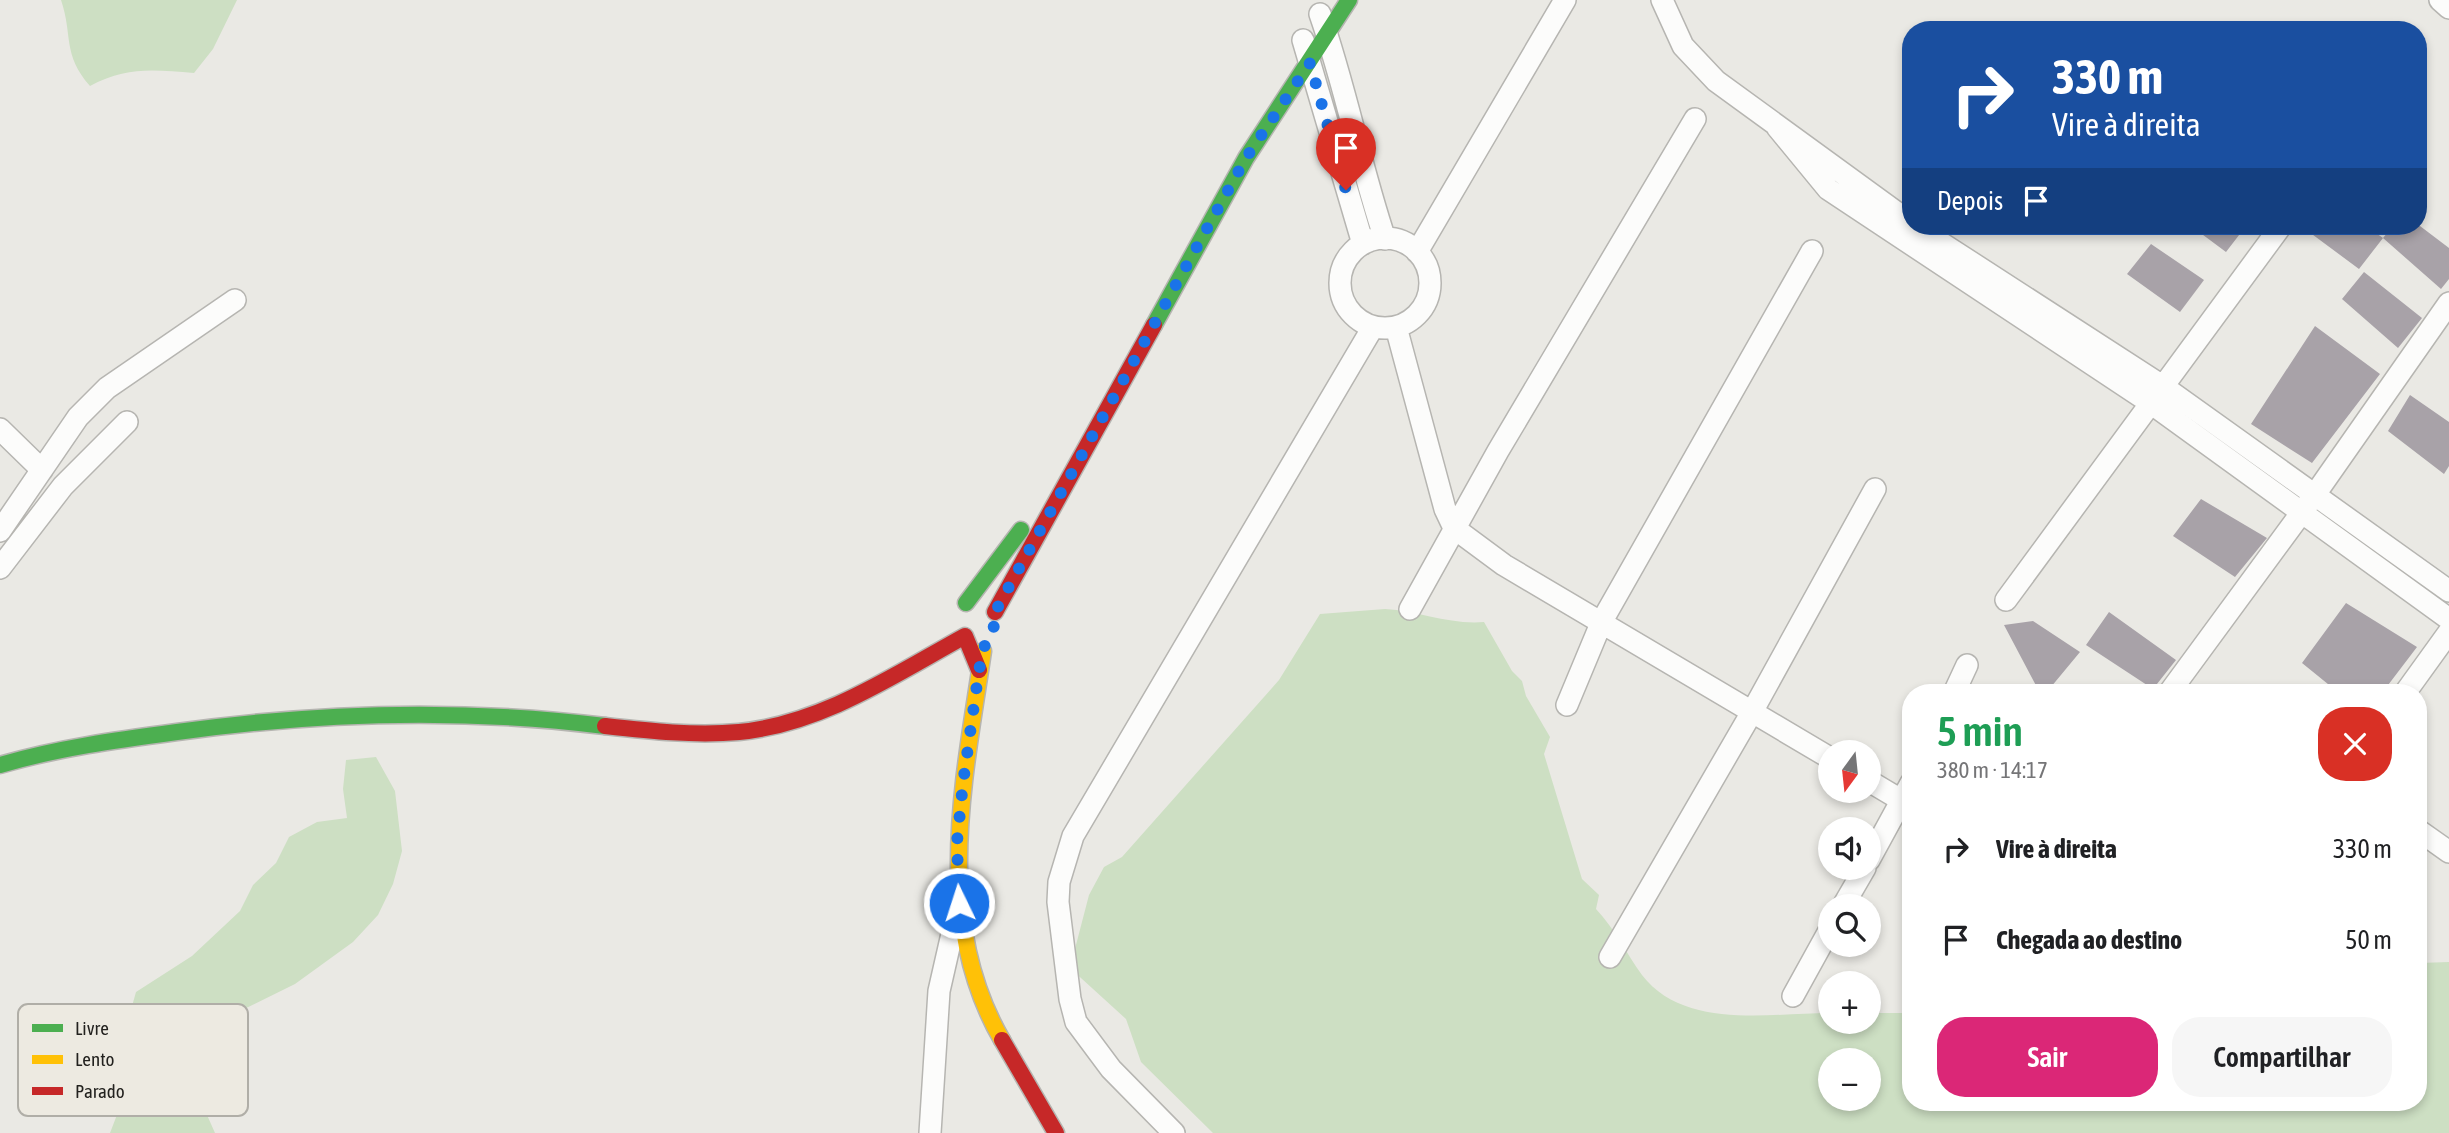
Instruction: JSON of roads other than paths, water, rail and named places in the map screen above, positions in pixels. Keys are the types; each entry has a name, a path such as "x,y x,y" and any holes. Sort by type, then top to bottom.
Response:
{"street":[{"path":"1056,1133 989,1018 971,970 959,903 959,816 979,670 995,612 1246,158 1349,0"},
{"path":"1417,252 1565,0"},
{"path":"1662,0 1683,46 1701,68 1777,127 1902,216"},
{"path":"2440,0 2449,8"},
{"path":"1325,7 1357,187 1363,244"},
{"path":"979,670 960,626 966,603 1040,503 1218,178 1325,7"},
{"path":"1303,40 1357,187 1385,239"},
{"path":"1410,610 1454,528 1695,119"},
{"path":"1777,127 1828,189 1902,232"},
{"path":"1908,235 2042,308 2082,334 2301,510 2449,619"},
{"path":"1921,235 1932,249 2030,326 2069,351 2158,396 2316,493 2449,591"},
{"path":"2006,600 2274,235"},
{"path":"1385,239 1397,240 1417,252 1429,272 1429,295 1417,315 1396,327 1373,327 1362,322 1346,305 1340,283 1346,260 1363,244 1385,239"},
{"path":"1567,705 1602,621 1812,251"},
{"path":"0,531 78,417 107,388 235,300"},
{"path":"2175,684 2316,493 2449,303"},
{"path":"2030,326 2042,308"},
{"path":"1174,1133 1111,1069 1076,1022 1070,999 1059,881 1073,836 1373,327"},
{"path":"1396,327 1433,464 1454,528 1504,565 1818,751"},
{"path":"2069,351 2082,334"},
{"path":"0,568 63,486 127,422"},
{"path":"0,429 42,470"},
{"path":"1610,957 1752,712 1875,489"},
{"path":"966,603 983,601 995,612"},
{"path":"960,626 978,639 990,633"},
{"path":"0,765 76,746 223,725 327,716 470,713 656,730 706,733 744,731 774,726 837,706 880,682 960,626"},
{"path":"880,682 938,630"},
{"path":"2411,684 2449,632"},
{"path":"1958,684 1967,665"},
{"path":"1881,786 1902,794"},
{"path":"1881,840 1902,806"},
{"path":"2427,836 2449,852"},
{"path":"930,1133 939,990 945,954 959,903"},
{"path":"1793,996 1818,951"}]}
